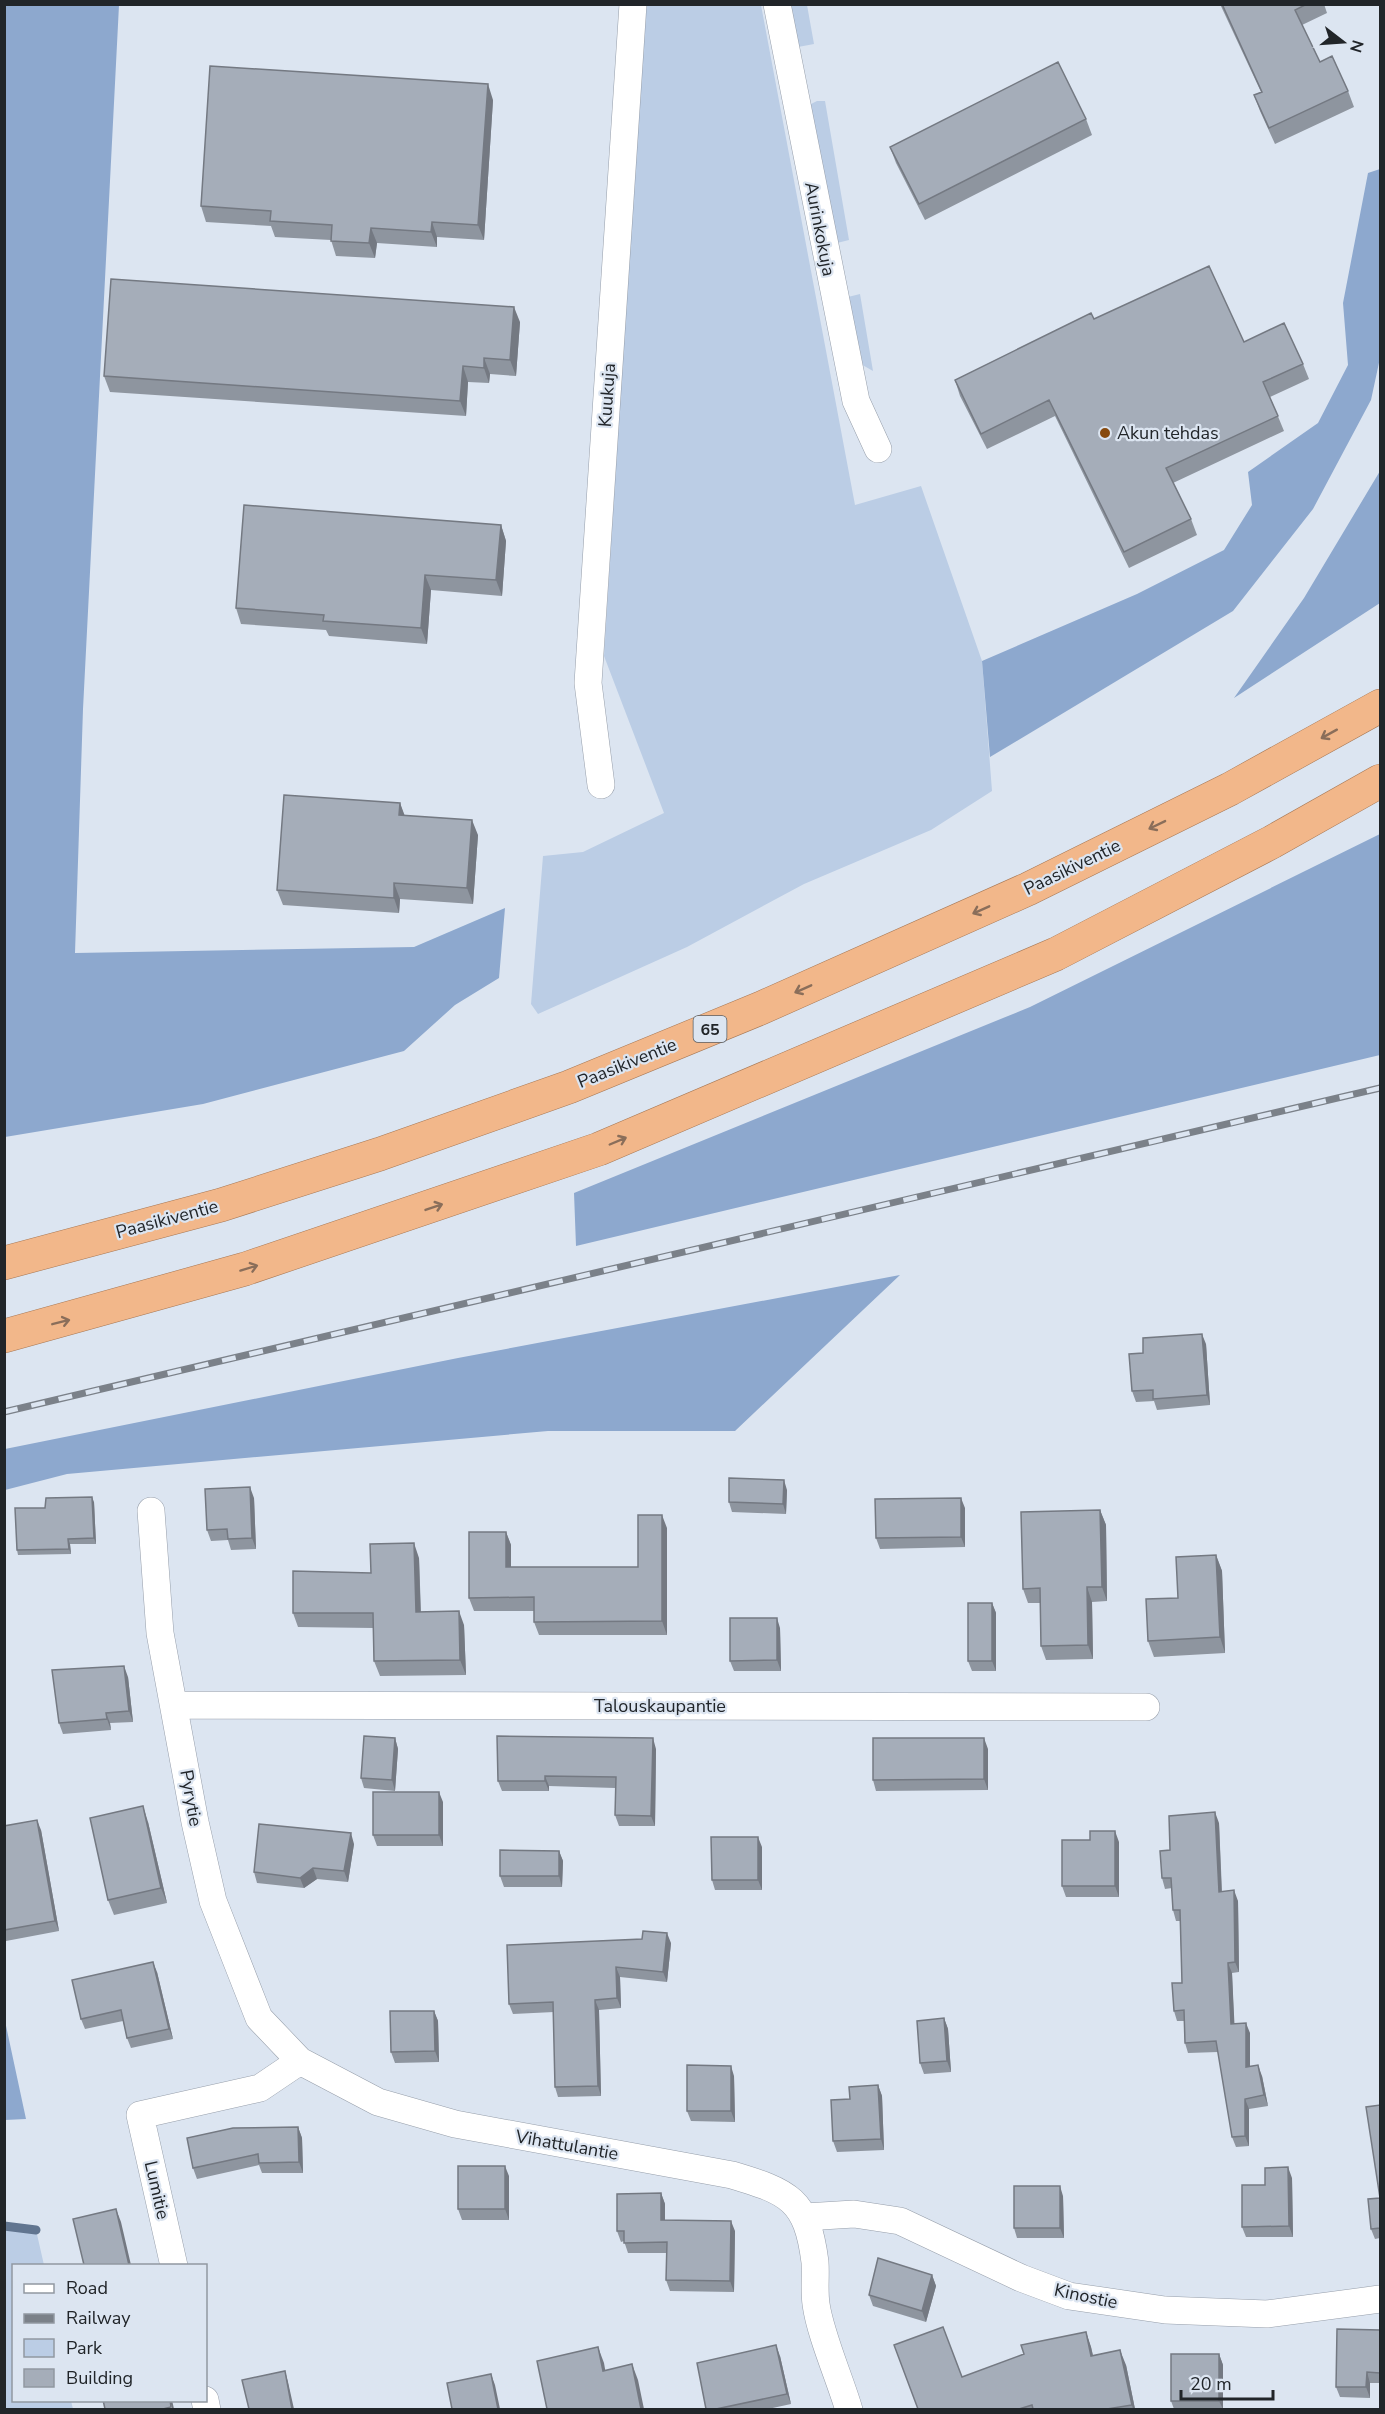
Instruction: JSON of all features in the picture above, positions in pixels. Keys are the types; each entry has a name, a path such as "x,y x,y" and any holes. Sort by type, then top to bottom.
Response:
{"highway":[{"name":"Paasikiventie","path":"4,1263 221,1205 380,1154 569,1087 761,1008 1028,889 1230,789 1380,706"},
{"path":"4,1336 245,1269 399,1219 599,1149 1056,954 1272,842 1380,781"}],"street":[{"name":"Kuukuja","path":"601,785 588,683 633,4"},
{"name":"Aurinkokuja","path":"777,4 856,400 878,449"},
{"name":"Pyrytie","path":"151,1511 160,1633 195,1822 213,1901 259,2018 300,2061"},
{"name":"Talouskaupantie","path":"175,1705 1146,1707"},
{"name":"Lumitie","path":"174,2264 140,2115 260,2088 300,2061"},
{"name":"Vihattulantie","path":"300,2061 378,2102 455,2124 732,2175 763,2184 792,2200 805,2217"},
{"name":"Kinostie","path":"805,2217 854,2214 900,2221 1021,2278 1069,2296 1122,2304 1165,2310 1267,2314 1380,2299"},
{"path":"805,2217 815,2263 816,2305 849,2409"}],"green space":[{"path":"645,5 761,5 855,505 921,486 982,661 992,791 931,830 804,884 687,947 538,1014 531,1004 543,856 583,852 664,813 604,656"},
{"path":"791,5 807,5 814,44 798,47"},
{"path":"817,101 825,101 849,240 833,244 809,105"},
{"path":"860,294 873,371 859,363 844,298"},
{"path":"5,2226 36,2230 44,2264 12,2264 12,2402 71,2402 73,2409 5,2409"}],"shaded area":[{"path":"5,4 119,5 83,709 75,953 414,947 505,908 499,978 455,1005 404,1051 203,1104 5,1137"},
{"path":"1380,169 1380,358 1371,400 1313,509 1233,611 990,757 982,661 1137,594 1224,550 1252,505 1248,472 1318,423 1348,365 1343,303 1368,173"},
{"path":"1380,471 1380,603 1234,698 1304,598"},
{"path":"1380,834 1380,1055 576,1246 574,1193 1030,1007"},
{"path":"900,1275 735,1431 548,1431 67,1474 5,1490 5,1449 458,1358"},
{"path":"5,2021 26,2119 5,2120"}],"building":[{"path":"1222,4 1307,4 1295,10 1320,62 1332,56 1348,91 1269,128 1254,95 1262,92"},
{"path":"1058,62 1086,119 919,204 890,147"},
{"path":"210,66 488,84 478,225 432,222 431,232 371,228 369,243 331,241 332,225 270,221 271,211 201,206"},
{"path":"1209,266 1244,342 1284,323 1303,364 1263,382 1278,416 1166,468 1191,519 1124,552 1049,400 981,434 955,380 1091,313 1094,319"},
{"path":"111,279 514,307 510,360 484,358 484,368 463,366 460,401 104,376"},
{"path":"244,505 501,525 496,580 425,575 421,628 323,621 324,615 236,608"},
{"path":"284,795 400,803 399,815 472,820 467,888 394,883 394,898 277,890"},
{"path":"1202,1334 1207,1395 1153,1399 1153,1390 1132,1391 1129,1354 1143,1353 1143,1338"},
{"path":"729,1478 784,1480 783,1504 729,1502"},
{"path":"250,1487 252,1538 228,1539 227,1529 207,1530 205,1489"},
{"path":"92,1497 94,1538 68,1539 69,1549 17,1550 15,1508 45,1508 46,1498"},
{"path":"961,1498 961,1537 876,1538 875,1499"},
{"path":"1100,1510 1102,1587 1087,1587 1088,1645 1041,1646 1040,1588 1023,1589 1021,1512"},
{"path":"638,1515 662,1515 662,1621 534,1622 534,1597 469,1598 469,1532 506,1532 506,1567 638,1567"},
{"path":"414,1543 416,1612 459,1611 460,1660 374,1661 373,1613 293,1613 293,1571 371,1573 370,1544"},
{"path":"1216,1555 1220,1637 1148,1641 1146,1599 1178,1598 1176,1557"},
{"path":"968,1603 992,1603 992,1661 968,1661"},
{"path":"730,1618 777,1618 777,1660 730,1661"},
{"path":"124,1666 129,1711 106,1713 107,1719 59,1723 52,1670"},
{"path":"364,1736 395,1738 392,1780 361,1778"},
{"path":"497,1736 653,1738 651,1816 615,1815 616,1777 545,1776 545,1781 498,1781"},
{"path":"873,1738 984,1738 984,1779 873,1780"},
{"path":"373,1792 439,1792 439,1835 373,1835"},
{"path":"143,1806 161,1888 108,1900 90,1818"},
{"path":"1215,1812 1219,1892 1234,1890 1235,1962 1228,1963 1231,2024 1246,2023 1246,2067 1258,2065 1264,2095 1245,2099 1245,2136 1232,2137 1216,2041 1185,2043 1184,2010 1174,2011 1172,1983 1182,1983 1180,1910 1173,1910 1171,1878 1162,1878 1160,1851 1170,1850 1169,1816"},
{"path":"37,1820 55,1921 4,1930 4,1826"},
{"path":"259,1824 351,1833 344,1871 313,1868 300,1878 254,1872"},
{"path":"1090,1831 1115,1831 1115,1886 1062,1886 1062,1840 1090,1840"},
{"path":"711,1837 758,1837 758,1880 712,1880"},
{"path":"500,1850 559,1851 559,1876 500,1876"},
{"path":"643,1931 667,1933 663,1972 616,1967 617,1998 595,2000 598,2086 555,2087 553,2002 509,2004 507,1945 642,1939"},
{"path":"153,1962 169,2029 127,2038 121,2010 81,2019 72,1980"},
{"path":"390,2011 434,2011 435,2051 391,2052"},
{"path":"944,2018 947,2061 920,2063 917,2021"},
{"path":"687,2065 731,2066 731,2111 687,2111"},
{"path":"878,2085 881,2139 833,2141 831,2100 850,2099 849,2087"},
{"path":"1380,2105 1380,2198 1366,2107"},
{"path":"298,2127 299,2162 259,2163 258,2154 193,2168 187,2138 233,2128"},
{"path":"458,2166 505,2166 505,2209 458,2209"},
{"path":"1288,2167 1289,2226 1242,2227 1242,2185 1265,2185 1265,2168"},
{"path":"1014,2186 1060,2186 1060,2228 1014,2228"},
{"path":"661,2193 661,2220 731,2221 730,2281 666,2280 667,2242 624,2243 624,2231 617,2231 617,2194"},
{"path":"1380,2198 1380,2228 1371,2229 1368,2199"},
{"path":"116,2209 129,2264 84,2264 73,2219"},
{"path":"878,2258 932,2275 922,2311 869,2295"},
{"path":"943,2327 962,2377 1024,2354 1021,2345 1086,2332 1091,2356 1120,2350 1132,2405 1107,2409 1033,2409 1032,2405 1019,2409 918,2409 894,2345"},
{"path":"1337,2329 1380,2330 1380,2373 1367,2372 1366,2387 1336,2387"},
{"path":"776,2345 787,2394 716,2409 706,2409 697,2363"},
{"path":"598,2347 603,2371 632,2364 641,2409 547,2409 537,2361"},
{"path":"1171,2354 1219,2354 1219,2401 1171,2401"},
{"path":"285,2371 292,2409 249,2409 242,2380"},
{"path":"491,2374 498,2409 452,2409 447,2383"},
{"path":"103,2402 170,2402 171,2407 163,2409 105,2409"}],"waterway":[{"path":"4,2226 36,2230"}],"railway":[{"path":"4,1412 1380,1088"}],"place":[{"name":"Akun tehdas","path":"1105,433"}]}
